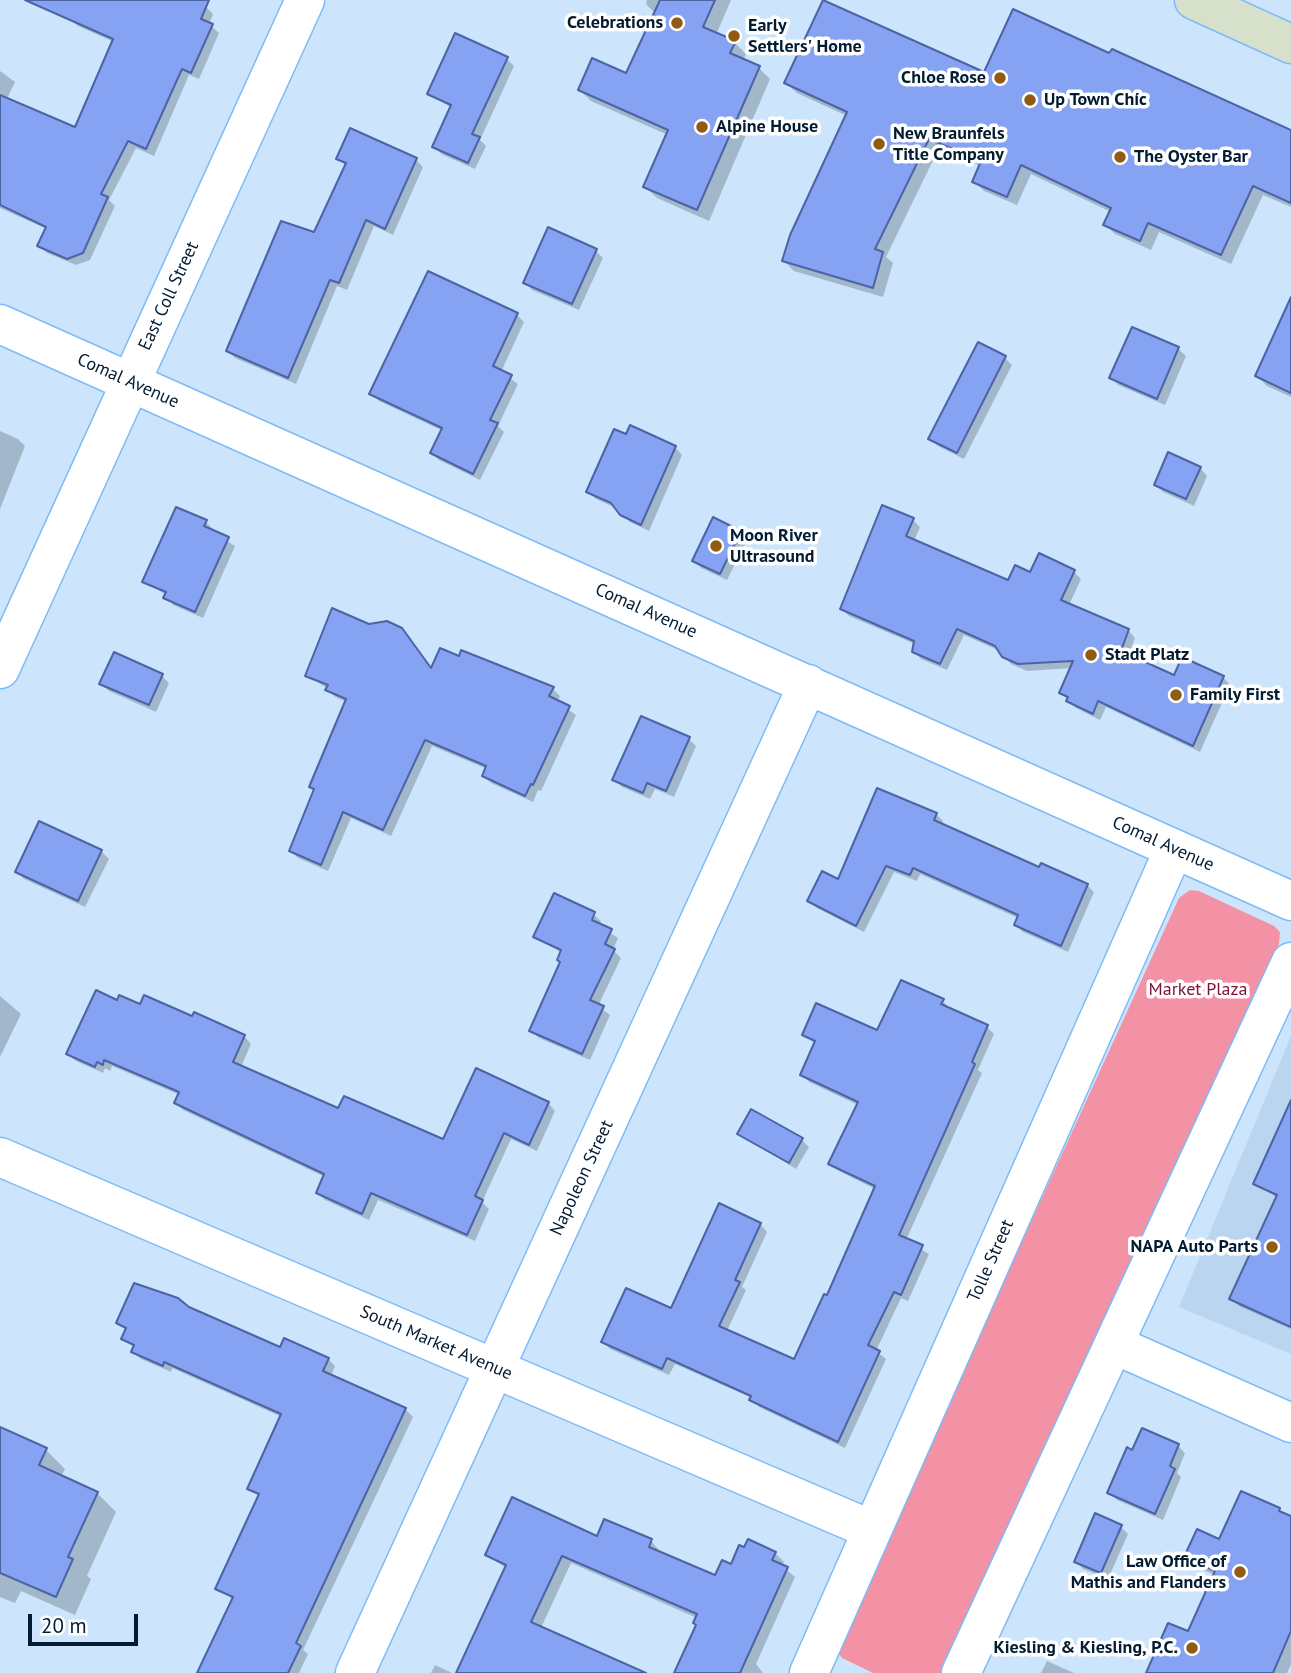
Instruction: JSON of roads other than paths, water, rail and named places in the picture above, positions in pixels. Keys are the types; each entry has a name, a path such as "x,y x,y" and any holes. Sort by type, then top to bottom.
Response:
{"main road":[{"path":"1194,0 1291,44"}],"street":[{"name":"East Coll Street","path":"0,669 305,0"},
{"name":"Comal Avenue","path":"0,324 1291,901"},
{"name":"Napoleon Street","path":"355,1673 808,684"},
{"name":"Tolle Street","path":"809,1673 1174,849"},
{"path":"961,1673 1291,962"},
{"name":"South Market Avenue","path":"0,1157 872,1530"},
{"path":"1115,1345 1291,1423"}],"place":[{"name":"Celebrations","path":"677,23"},
{"name":"Early Settlers' Home","path":"734,36"},
{"name":"Chloe Rose","path":"1000,78"},
{"name":"Up Town Chíc","path":"1030,100"},
{"name":"Alpine House","path":"702,127"},
{"name":"New Braunfels Title Company","path":"879,144"},
{"name":"The Oyster Bar","path":"1120,157"},
{"name":"Moon River Ultrasound","path":"716,546"},
{"name":"Stadt Platz","path":"1091,655"},
{"name":"Family First","path":"1176,695"},
{"name":"NAPA Auto Parts","path":"1272,1247"},
{"name":"Law Office of Mathis and Flanders","path":"1240,1572"},
{"name":"Kiesling & Kiesling, P.C.","path":"1192,1648"}],"park label":[{"name":"Market Plaza","path":"1198,990"}]}
